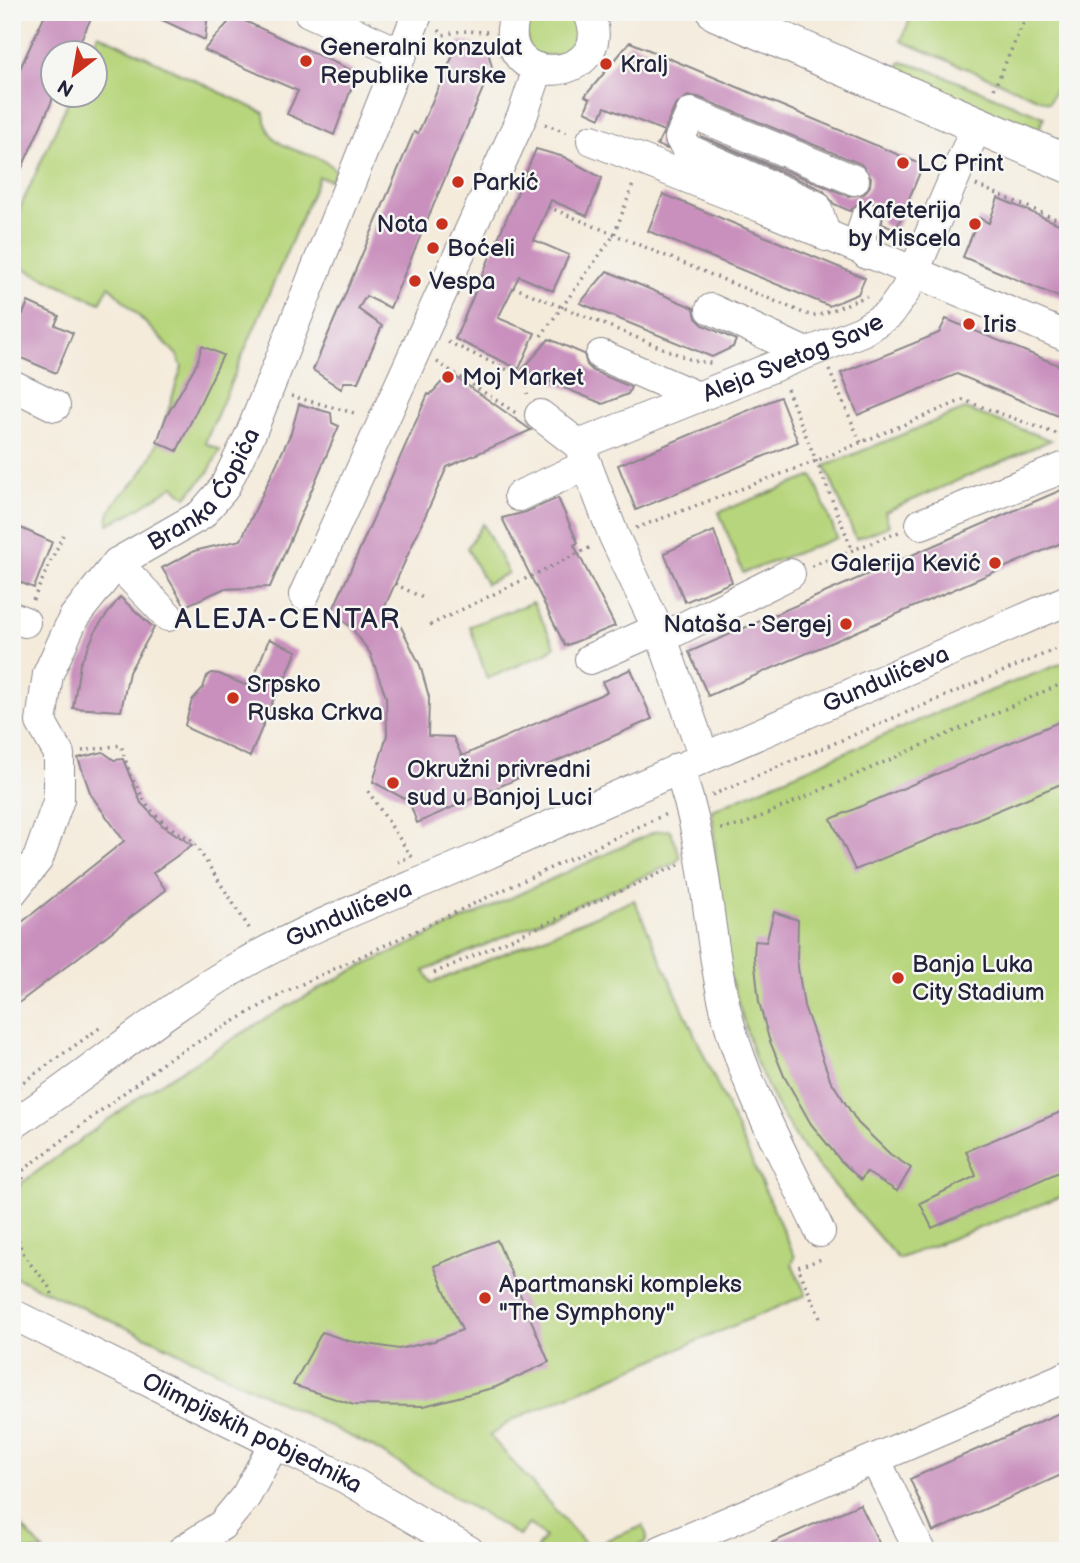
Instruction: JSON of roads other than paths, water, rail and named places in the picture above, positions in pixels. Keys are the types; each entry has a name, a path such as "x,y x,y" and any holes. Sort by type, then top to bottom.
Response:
{"main road":[{"path":"716,12 1068,164"}],"street":[{"path":"309,12 402,54"},
{"path":"516,12 512,38 517,51 538,69 563,71 585,57 593,32 588,12"},
{"name":"Branka Ćopića","path":"12,892 34,867 50,829 58,799 59,754 41,722 48,674 74,617 117,563 201,515 224,488 251,432 417,16"},
{"path":"304,595 523,114 538,69"},
{"path":"826,236 816,206 687,149 680,138 691,113 854,180"},
{"name":"Aleja Svetog Save","path":"519,496 583,455 698,397 776,364 817,360 889,314 914,271 977,125"},
{"path":"592,140 1068,337"},
{"path":"866,218 860,238 867,254"},
{"path":"711,309 817,360"},
{"path":"601,355 698,397"},
{"path":"12,385 55,406"},
{"path":"528,414 583,455 614,536 663,641 691,762 692,804 729,1021 746,1074 820,1232"},
{"path":"921,524 1068,466"},
{"path":"117,563 168,616"},
{"path":"663,641 790,574"},
{"name":"Gundulićeva","path":"14,1125 167,1013 232,971 300,934 423,883 691,762 1068,600"},
{"path":"590,659 731,626"},
{"name":"Olimpijskih pobjednika","path":"16,1316 348,1479 469,1551"},
{"path":"660,1551 1068,1376"},
{"path":"182,1551 222,1525 246,1496 275,1442"},
{"path":"875,1460 920,1551"}],"place":[{"name":"Generalni konzulat Republike Turske","path":"306,61"},
{"name":"Kralj","path":"606,64"},
{"name":"LC Print","path":"903,163"},
{"name":"Parkić","path":"458,182"},
{"name":"Nota","path":"442,224"},
{"name":"Kafeterija by Miscela","path":"975,224"},
{"name":"Boćeli","path":"433,248"},
{"name":"Vespa","path":"415,281"},
{"name":"Iris","path":"969,324"},
{"name":"Moj Market","path":"448,377"},
{"name":"Galerija Kević","path":"995,563"},
{"name":"Nataša - Sergej","path":"846,624"},
{"name":"Srpsko Ruska Crkva","path":"233,698"},
{"name":"Okružni privredni sud u Banjoj Luci","path":"393,783"},
{"name":"Banja Luka City Stadium","path":"898,978"},
{"name":"Apartmanski kompleks \"The Symphony\"","path":"485,1298"}],"district":[{"name":"ALEJA-CENTAR","path":"288,618"}]}
